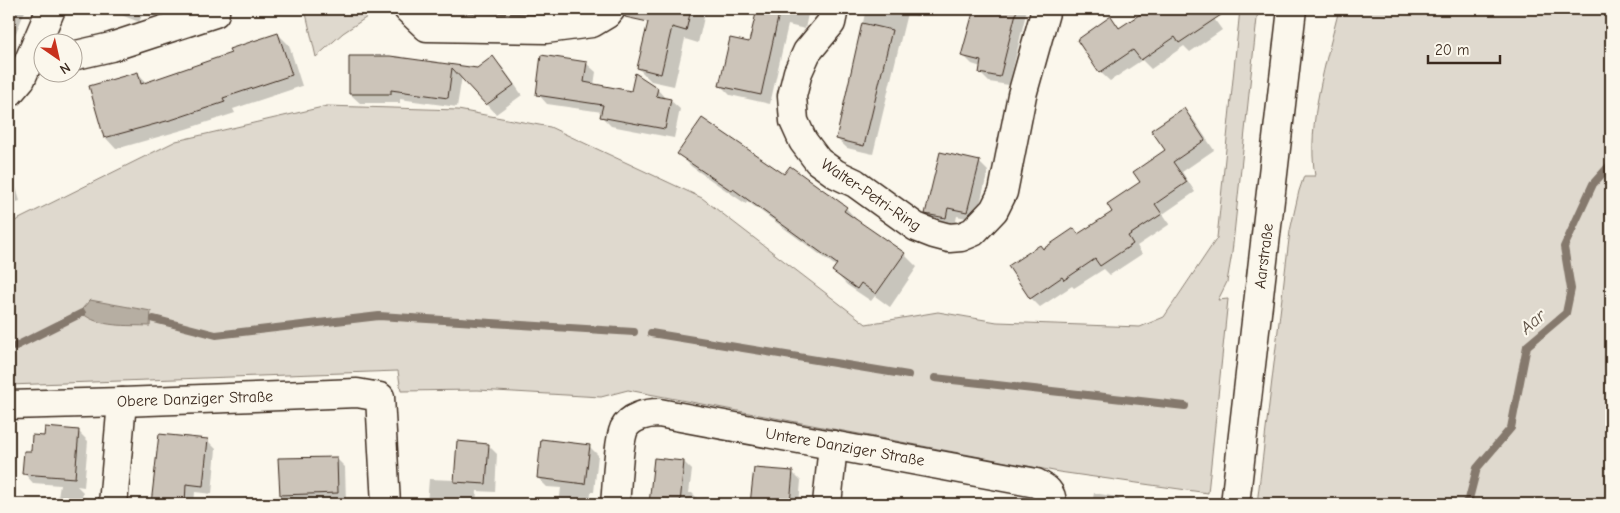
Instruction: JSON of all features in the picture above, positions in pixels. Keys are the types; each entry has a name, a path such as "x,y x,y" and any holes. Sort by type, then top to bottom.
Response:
{"street":[{"path":"44,32 51,9"},
{"path":"408,9 427,27 546,29 592,23 607,14 611,9"},
{"name":"Walter-Petri-Ring","path":"834,9 831,23 807,52 798,72 792,96 794,121 803,141 818,161 836,174 855,183 916,228 949,238 961,237 973,232 994,210 1002,192 1022,95 1046,9"},
{"name":"Aarstraße","path":"1235,504 1292,9"},
{"path":"82,54 111,47 215,13"},
{"path":"9,93 32,66"},
{"name":"Obere Danziger Straße","path":"9,405 356,393 380,397 386,504"},
{"path":"113,504 122,402"},
{"name":"Untere Danziger Straße","path":"615,504 621,441 624,429 638,417 650,413 1036,482 1050,498"},
{"path":"827,504 833,446"}],"shaded area":[{"path":"305,9 379,9 343,33 316,57"},
{"path":"1240,9 1258,9 1232,253 1227,282 1218,300 1228,299 1208,493 1059,472 628,390 601,397 478,390 401,391 398,371 9,385 9,224 176,141 327,106 458,110 550,127 702,198 866,324 938,312 997,322 1140,327 1164,317 1217,238"},
{"path":"1339,9 1611,9 1611,504 1257,504 1290,231 1304,176 1315,176 1313,135 1315,114"},
{"path":"90,300 151,311 150,326 114,325 89,318 82,313 82,309"}],"building":[{"path":"626,9 691,9 686,31 672,27 661,74 637,68 648,22 625,17"},
{"path":"757,9 780,9 761,95 719,86 730,38 749,42"},
{"path":"974,9 993,13 994,9 1017,9 1000,77 979,73 981,61 961,56"},
{"path":"1148,9 1230,9 1179,43 1175,37 1141,60 1133,50 1099,73 1077,40 1111,16 1119,28"},
{"path":"862,23 892,30 864,146 836,139"},
{"path":"278,33 292,75 223,98 225,102 174,119 104,138 89,86 138,72 141,84 231,53 229,49"},
{"path":"541,55 587,62 584,82 631,91 635,73 658,88 656,96 671,99 665,129 600,117 603,105 536,95"},
{"path":"349,56 390,56 477,68 493,56 514,85 486,105 452,68 448,98 391,90 391,94 349,94"},
{"path":"1184,108 1205,140 1173,162 1187,182 1155,204 1162,214 1128,236 1133,244 1100,266 1095,259 1064,280 1062,277 1030,299 1008,266 1040,245 1043,249 1074,228 1078,234 1112,212 1107,204 1140,182 1133,172 1165,150 1151,130"},
{"path":"702,118 784,174 790,166 847,207 844,211 905,253 876,294 861,283 857,289 832,271 837,264 733,189 732,191 677,154"},
{"path":"940,152 980,161 967,212 948,208 946,218 925,214"},
{"path":"45,427 79,430 75,478 22,474 24,451 31,451 32,435 44,436"},
{"path":"159,434 208,439 203,486 186,484 185,504 151,504"},
{"path":"541,439 590,445 585,484 537,478"},
{"path":"457,441 489,444 486,484 454,482"},
{"path":"337,457 338,493 280,495 278,458"},
{"path":"654,458 684,461 680,504 649,504"},
{"path":"754,468 793,471 790,504 750,504"}],"waterway":[{"name":"Aar","path":"1464,504 1469,499 1477,468 1511,428 1527,346 1566,313 1571,289 1564,247 1593,184 1611,164"},
{"path":"9,348 82,313"},
{"path":"154,319 216,335 379,316 634,332"},
{"path":"651,333 908,375"},
{"path":"935,378 1185,406"}]}
